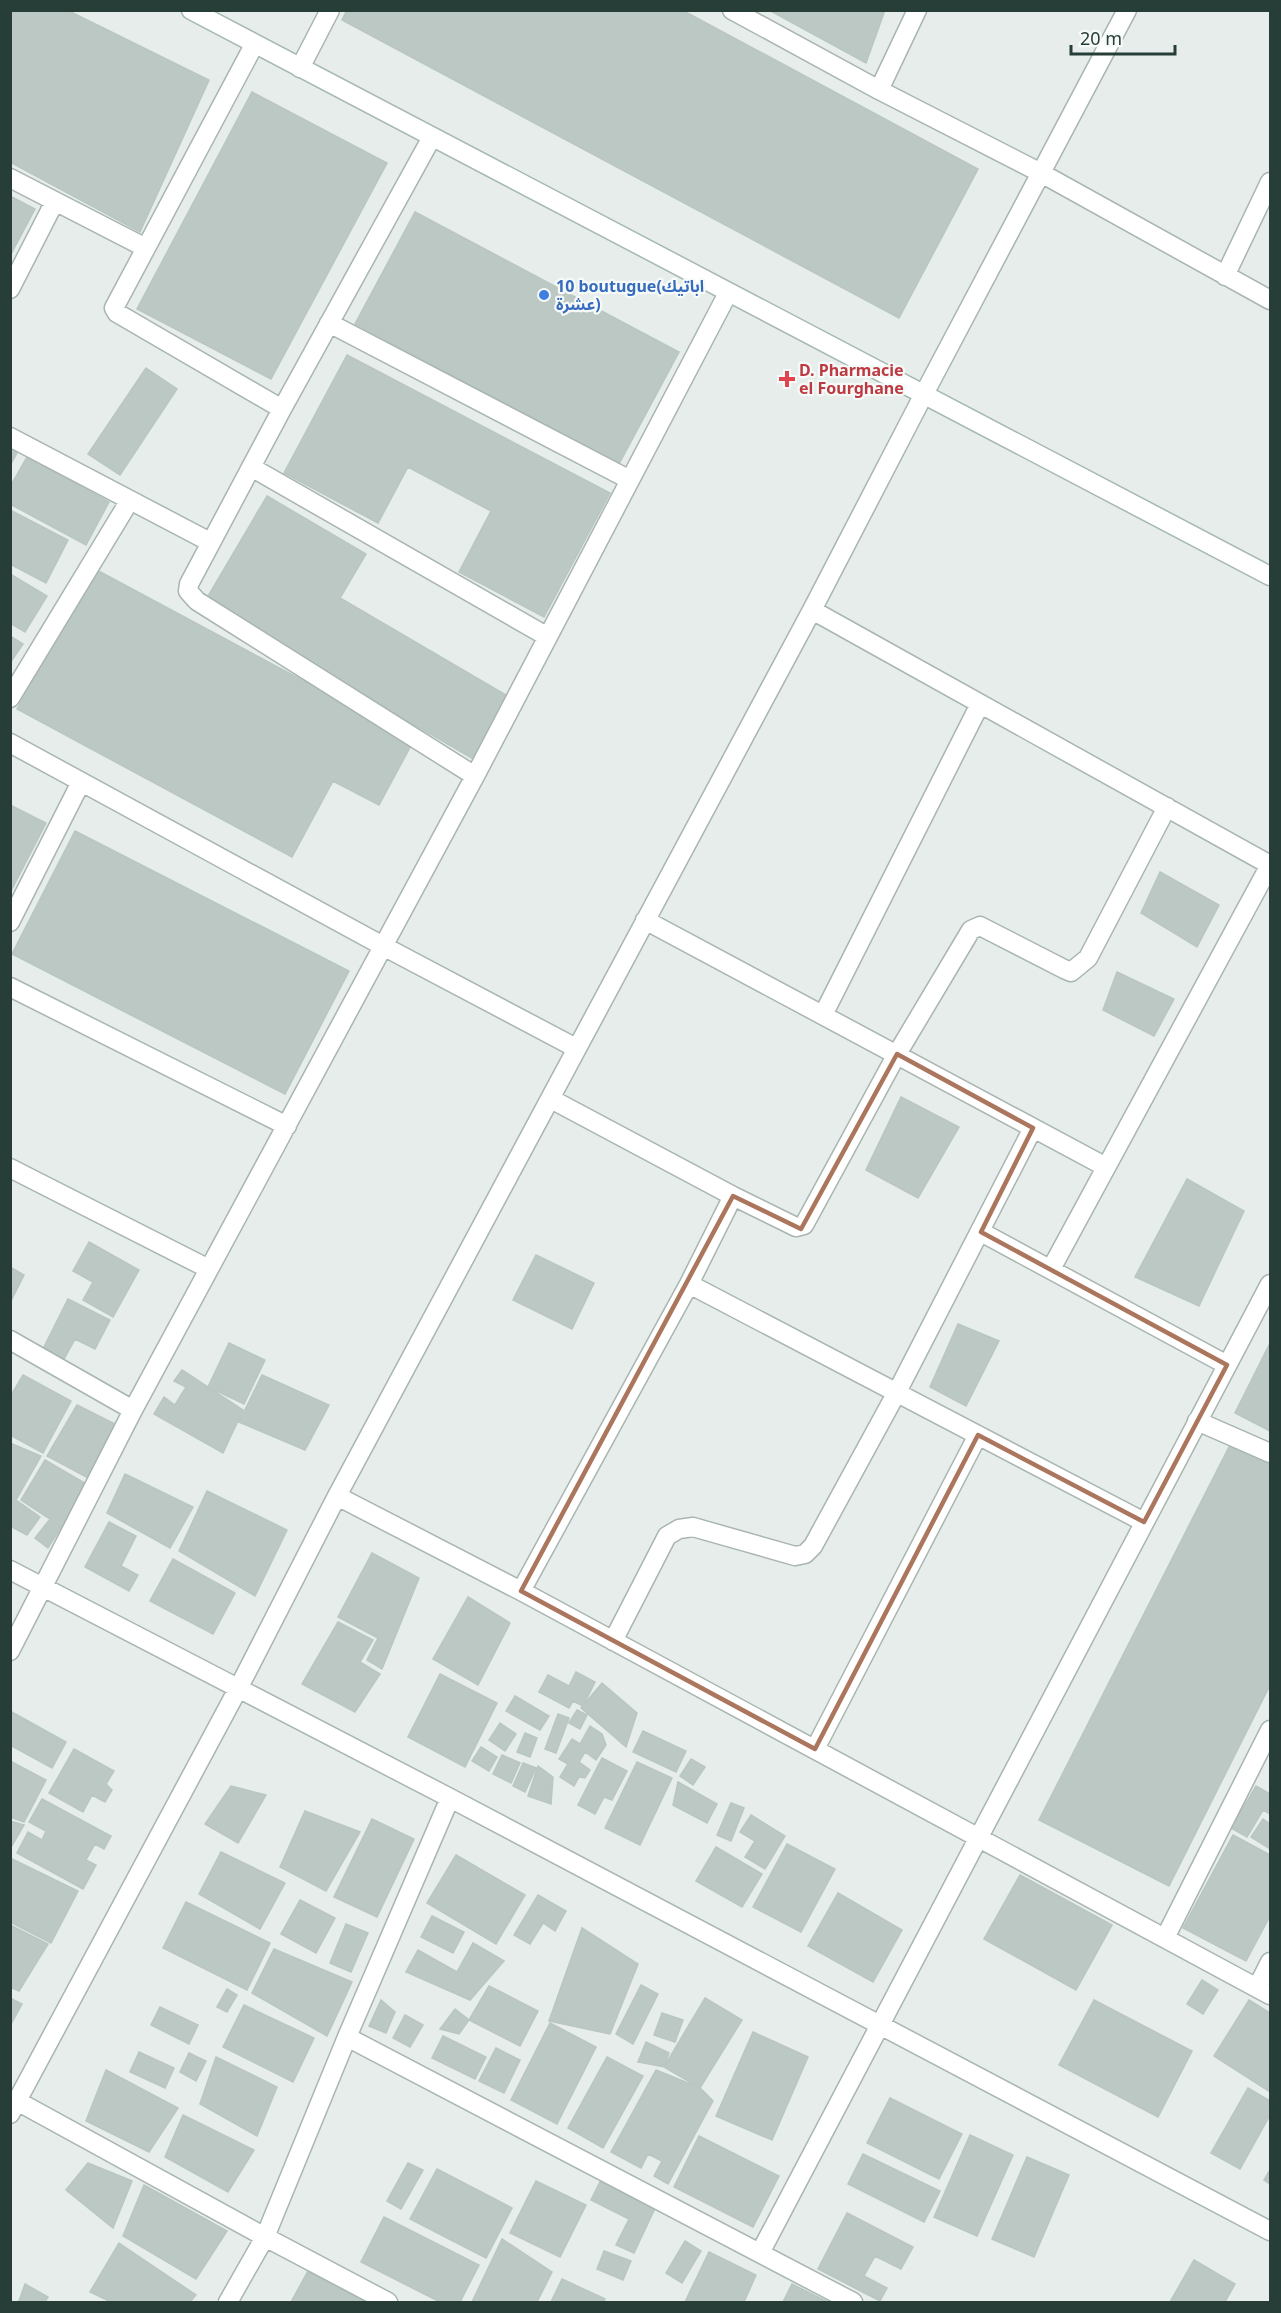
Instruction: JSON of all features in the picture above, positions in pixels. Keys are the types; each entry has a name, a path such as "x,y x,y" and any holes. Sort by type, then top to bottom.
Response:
{"street":[{"path":"191,10 1270,576"},
{"path":"300,68 330,10"},
{"path":"732,10 879,90 1041,173 1270,300"},
{"path":"879,90 917,10"},
{"path":"388,2302 14,2108 239,1687 337,1496 812,610 1127,10"},
{"path":"254,45 114,308 117,314 282,409"},
{"path":"432,137 282,409 189,584 190,595 475,776"},
{"path":"10,178 146,248"},
{"path":"1225,276 1270,182"},
{"path":"10,289 55,201"},
{"path":"10,1651 133,1410 475,776 728,292"},
{"path":"329,323 630,480"},
{"path":"10,437 210,542"},
{"path":"251,467 548,637"},
{"path":"10,698 130,500"},
{"path":"812,610 1270,865 1051,1269"},
{"path":"823,1015 980,704"},
{"path":"10,743 382,946 576,1048"},
{"path":"10,922 81,782"},
{"path":"551,1099 733,1196 796,1227 804,1225 897,1054 967,935 975,927 980,926 1071,972 1088,958 1167,807"},
{"path":"645,920 1106,1167"},
{"path":"10,987 287,1126"},
{"path":"613,1641 668,1536 679,1529 693,1527 795,1556 805,1554 813,1546 897,1392 1033,1128"},
{"path":"10,1168 209,1269"},
{"path":"521,1591 688,1284 733,1196"},
{"path":"981,1232 1227,1365"},
{"path":"688,1284 1144,1522"},
{"path":"760,2253 1270,1284"},
{"path":"10,1340 133,1410"},
{"path":"1197,1421 1270,1453"},
{"path":"814,1749 978,1435"},
{"path":"337,1496 521,1591 1264,1992 1270,1962"},
{"path":"10,1570 239,1687 1270,2231"},
{"path":"1165,1938 1270,1730"},
{"path":"228,2302 265,2237 347,2037 450,1798"},
{"path":"347,2037 853,2302"}],"highlighted area":[{"path":"897,1054 1033,1128 981,1232 1227,1365 1144,1522 978,1435 815,1749 521,1591 733,1196 801,1229"}],"building":[{"path":"10,10 67,10 209,80 140,232 10,162"},
{"path":"347,10 682,10 978,169 899,318 342,20"},
{"path":"769,10 885,10 866,63"},
{"path":"252,92 387,163 271,379 137,309"},
{"path":"10,196 35,209 10,256"},
{"path":"415,212 679,352 619,464 355,324"},
{"path":"347,355 610,493 544,617 459,572 491,511 408,467 378,523 284,473"},
{"path":"146,368 177,389 120,475 88,454"},
{"path":"10,448 18,451 10,466"},
{"path":"27,457 109,502 86,545 10,504 10,487"},
{"path":"267,496 366,554 340,598 511,698 475,760 204,603"},
{"path":"10,510 68,540 46,583 10,564"},
{"path":"93,568 414,740 379,805 333,781 292,857 17,709"},
{"path":"10,574 47,596 25,632 10,623"},
{"path":"10,636 23,644 10,663"},
{"path":"10,805 46,823 10,893"},
{"path":"75,831 349,971 285,1094 12,954"},
{"path":"1160,872 1219,905 1197,947 1141,913"},
{"path":"1117,972 1174,999 1154,1036 1103,1010"},
{"path":"901,1097 959,1127 918,1198 866,1170"},
{"path":"1187,1179 1244,1211 1199,1306 1135,1277"},
{"path":"89,1242 139,1270 113,1317 83,1300 93,1282 73,1271"},
{"path":"536,1255 594,1283 572,1329 513,1300"},
{"path":"10,1267 24,1275 10,1303"},
{"path":"68,1299 110,1320 95,1349 75,1339 63,1361 42,1351"},
{"path":"958,1324 999,1341 966,1406 930,1387"},
{"path":"229,1343 265,1360 244,1404 208,1387"},
{"path":"1270,1343 1270,1431 1235,1413"},
{"path":"182,1370 243,1410 223,1453 154,1414 164,1397 175,1405 186,1387 174,1381"},
{"path":"23,1375 71,1401 43,1453 10,1435 10,1397"},
{"path":"262,1375 329,1405 305,1450 239,1422"},
{"path":"77,1405 117,1425 90,1479 47,1456"},
{"path":"10,1443 41,1456 16,1500 40,1517 27,1535 10,1526"},
{"path":"1230,1445 1270,1465 1270,1685 1169,1886 1039,1820"},
{"path":"45,1460 88,1485 48,1548 35,1538 50,1519 21,1500"},
{"path":"125,1474 193,1507 170,1548 107,1513"},
{"path":"207,1491 287,1530 255,1596 179,1551"},
{"path":"109,1522 136,1536 121,1566 138,1575 129,1591 85,1567"},
{"path":"372,1553 419,1578 382,1669 367,1660 378,1638 338,1617"},
{"path":"173,1559 235,1593 213,1634 150,1601"},
{"path":"468,1597 510,1623 478,1685 433,1659"},
{"path":"338,1622 373,1640 360,1662 380,1674 355,1712 302,1684"},
{"path":"576,1672 595,1682 583,1706 573,1701 569,1708 539,1692 548,1675 569,1686"},
{"path":"440,1674 497,1703 465,1767 408,1737"},
{"path":"602,1683 637,1713 626,1747 581,1708"},
{"path":"515,1696 549,1716 540,1730 506,1711"},
{"path":"577,1710 587,1715 580,1729 569,1723"},
{"path":"10,1711 66,1742 52,1768 10,1745"},
{"path":"558,1714 569,1718 556,1753 545,1749"},
{"path":"500,1723 516,1734 505,1751 489,1740"},
{"path":"590,1726 602,1734 606,1745 596,1760 585,1752 579,1762 590,1770 585,1778 579,1777 574,1786 560,1777 568,1764 559,1759 572,1739 580,1744"},
{"path":"643,1731 686,1751 676,1772 633,1752"},
{"path":"525,1733 537,1738 530,1757 517,1752"},
{"path":"481,1747 497,1757 489,1771 472,1761"},
{"path":"74,1749 114,1771 106,1784 112,1790 105,1802 92,1795 83,1812 49,1793"},
{"path":"502,1755 520,1763 511,1783 493,1774"},
{"path":"602,1758 627,1771 612,1800 604,1797 595,1814 578,1805"},
{"path":"691,1759 705,1767 693,1785 680,1776"},
{"path":"10,1761 46,1780 24,1822 10,1817"},
{"path":"637,1762 672,1778 640,1845 605,1828"},
{"path":"523,1763 536,1768 525,1792 513,1786"},
{"path":"538,1766 553,1777 551,1804 528,1796"},
{"path":"678,1782 717,1804 707,1823 673,1805"},
{"path":"231,1786 266,1795 238,1843 205,1824"},
{"path":"1256,1786 1270,1794 1270,1814 1263,1810 1247,1837 1231,1828"},
{"path":"42,1799 111,1836 104,1849 95,1844 86,1860 96,1865 83,1889 17,1853 28,1832 42,1840 46,1831 29,1822"},
{"path":"731,1803 744,1808 731,1841 717,1835"},
{"path":"305,1811 360,1832 326,1891 280,1867"},
{"path":"751,1815 785,1836 765,1869 745,1857 755,1841 740,1832"},
{"path":"372,1819 414,1839 377,1917 334,1897"},
{"path":"1263,1819 1270,1824 1270,1849 1251,1837"},
{"path":"10,1821 24,1825 10,1849"},
{"path":"1233,1835 1270,1855 1270,1916 1246,1961 1183,1928"},
{"path":"787,1844 835,1869 801,1932 753,1907"},
{"path":"716,1847 762,1874 742,1907 696,1881"},
{"path":"221,1852 285,1883 260,1929 199,1894"},
{"path":"456,1855 525,1895 496,1944 427,1903"},
{"path":"10,1858 78,1891 51,1943 10,1922"},
{"path":"1020,1875 1112,1925 1076,1990 984,1939"},
{"path":"838,1893 902,1930 873,1982 808,1946"},
{"path":"538,1895 566,1911 555,1931 543,1923 530,1944 514,1935"},
{"path":"300,1900 335,1918 316,1953 281,1934"},
{"path":"186,1902 270,1943 247,1990 163,1948"},
{"path":"432,1916 464,1932 453,1953 421,1937"},
{"path":"346,1924 368,1933 351,1972 330,1963"},
{"path":"10,1925 48,1944 19,1991 10,1987"},
{"path":"582,1928 638,1964 610,2034 549,2021"},
{"path":"473,1943 504,1961 470,2000 406,1972 418,1950 457,1972"},
{"path":"274,1949 352,1982 327,2036 252,1993"},
{"path":"1202,1980 1218,1990 1203,2014 1187,2004"},
{"path":"641,1985 658,1994 633,2044 616,2034"},
{"path":"489,1986 538,2011 520,2046 469,2020"},
{"path":"227,1989 237,1995 227,2012 217,2007"},
{"path":"10,1998 22,2004 10,2026"},
{"path":"705,1998 742,2020 700,2088 664,2067"},
{"path":"381,2000 395,2012 386,2033 369,2026"},
{"path":"1094,2000 1192,2051 1158,2117 1059,2065"},
{"path":"1249,2000 1270,2013 1270,2092 1214,2056"},
{"path":"244,2005 314,2038 293,2082 223,2047"},
{"path":"160,2007 198,2025 189,2044 151,2025"},
{"path":"455,2009 469,2020 459,2034 440,2029"},
{"path":"662,2013 683,2020 675,2042 654,2035"},
{"path":"405,2015 423,2025 410,2047 393,2038"},
{"path":"550,2023 596,2047 557,2124 511,2100"},
{"path":"753,2032 808,2057 772,2140 716,2116"},
{"path":"443,2036 486,2057 475,2079 432,2058"},
{"path":"646,2042 669,2053 664,2067 638,2062"},
{"path":"496,2048 520,2060 504,2093 479,2081"},
{"path":"139,2052 174,2068 165,2088 130,2072"},
{"path":"189,2053 206,2061 196,2081 180,2072"},
{"path":"216,2057 277,2087 257,2136 200,2104"},
{"path":"607,2057 643,2076 603,2148 568,2128"},
{"path":"106,2070 178,2108 149,2152 86,2121"},
{"path":"656,2070 700,2088 713,2101 668,2184 654,2176 662,2161 648,2154 641,2168 611,2152"},
{"path":"1248,2088 1270,2101 1270,2115 1240,2169 1211,2153"},
{"path":"890,2098 962,2134 939,2179 867,2143"},
{"path":"183,2115 254,2150 228,2192 165,2157"},
{"path":"970,2135 1013,2155 977,2236 934,2217"},
{"path":"699,2136 779,2176 753,2227 674,2187"},
{"path":"863,2154 940,2191 924,2222 848,2184"},
{"path":"1027,2157 1069,2175 1034,2257 992,2239"},
{"path":"88,2163 132,2181 113,2228 66,2190"},
{"path":"408,2163 423,2170 401,2209 387,2201"},
{"path":"437,2169 512,2208 486,2258 410,2219"},
{"path":"1270,2170 1270,2184 1264,2180"},
{"path":"601,2180 656,2206 634,2253 616,2245 629,2219 591,2200"},
{"path":"536,2181 586,2205 560,2257 510,2233"},
{"path":"144,2185 227,2231 196,2279 123,2236"},
{"path":"847,2213 913,2247 901,2269 875,2256 864,2276 887,2288 880,2301 818,2269"},
{"path":"384,2217 479,2265 460,2302 440,2302 361,2262"},
{"path":"502,2239 552,2272 537,2302 472,2302"},
{"path":"685,2241 701,2251 682,2283 666,2273"},
{"path":"119,2243 196,2295 190,2302 111,2302 90,2292"},
{"path":"604,2251 631,2261 623,2280 597,2269"},
{"path":"709,2252 756,2275 744,2302 685,2302"},
{"path":"1194,2260 1235,2284 1225,2302 1170,2302"},
{"path":"308,2271 365,2302 291,2302"},
{"path":"562,2279 605,2299 604,2302 551,2302"},
{"path":"25,2284 48,2297 45,2302 19,2301"},
{"path":"792,2284 828,2302 783,2302"}],"place":[{"name":"10 boutugue(اباتيك عشرة)","path":"544,295"},
{"name":"D. Pharmacie el Fourghane","path":"787,379"}]}
